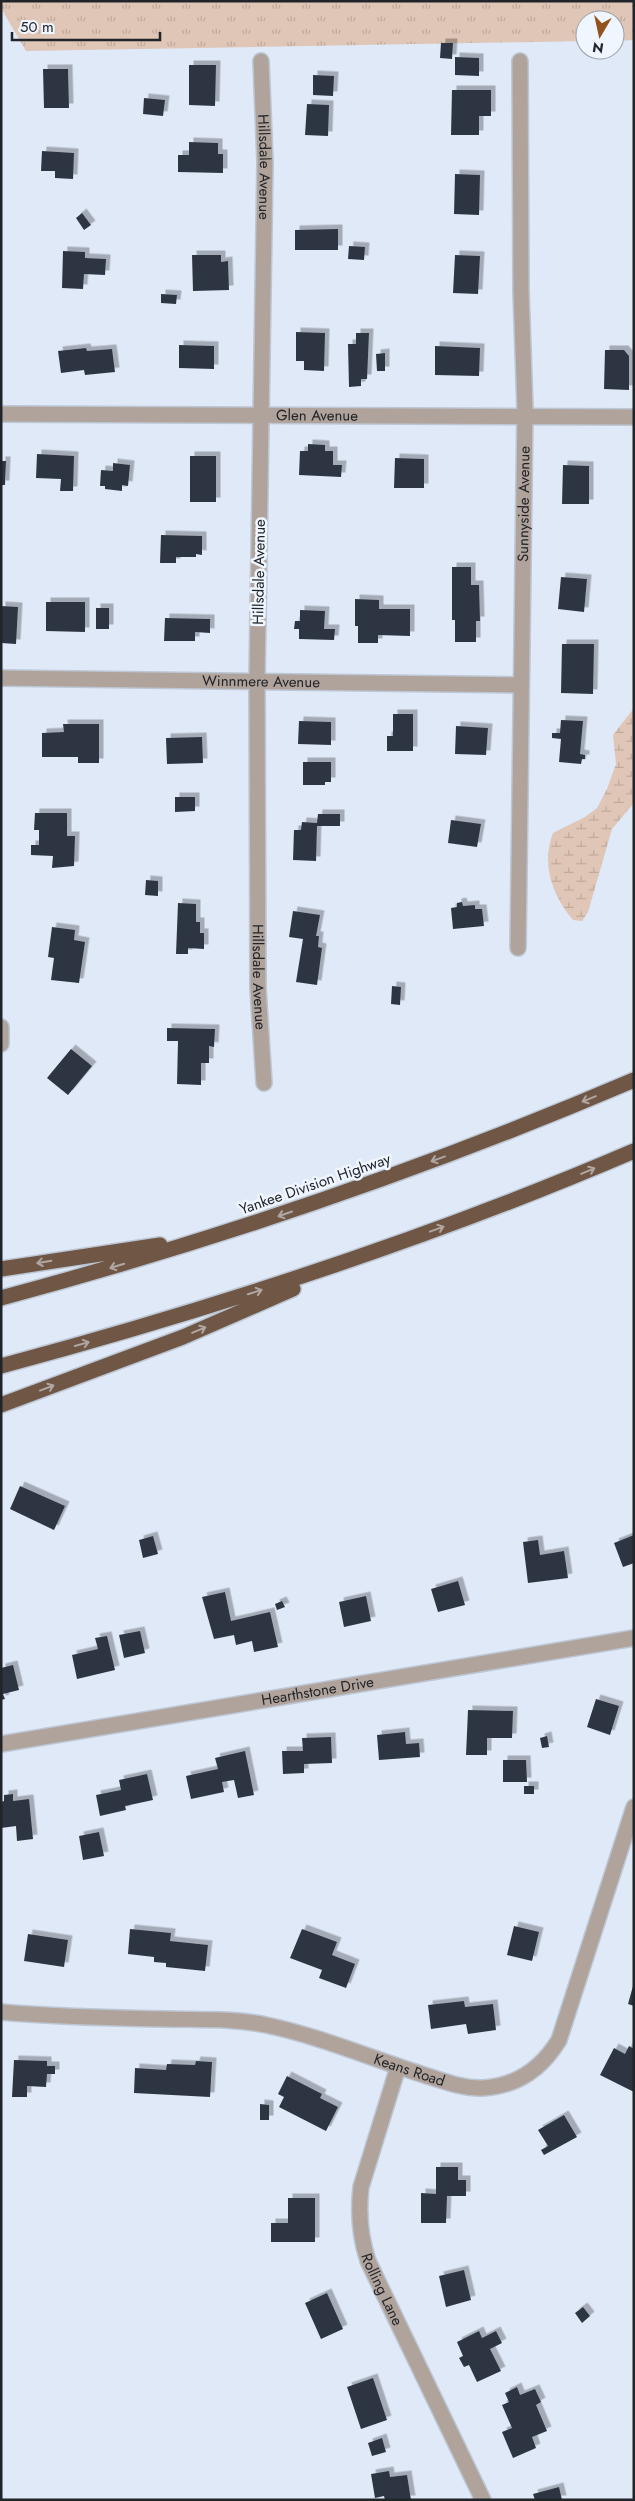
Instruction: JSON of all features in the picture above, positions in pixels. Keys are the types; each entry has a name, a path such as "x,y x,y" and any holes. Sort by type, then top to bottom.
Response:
{"highway":[{"name":"Yankee Division Highway","path":"1,1298 214,1237 454,1153 634,1080"},
{"path":"1,1366 107,1337 282,1284 534,1194 634,1151"},
{"path":"1,1269 214,1237"},
{"path":"1,1405 183,1337 391,1245"}],"street":[{"name":"Hillsdale Avenue","path":"261,61 265,162 257,681 258,988 264,1083"},
{"name":"Sunnyside Avenue","path":"518,948 524,416 521,291 520,61"},
{"name":"Glen Avenue","path":"1,414 634,417"},
{"name":"Winnmere Avenue","path":"1,678 520,684"},
{"path":"1,1027 1,1044"},
{"name":"Hearthstone Drive","path":"1,1744 634,1638"},
{"name":"Keans Road","path":"1,2012 70,2017 205,2019 249,2022 290,2031 454,2084 481,2088 495,2087 521,2078 543,2062 552,2051 564,2027 634,1807"},
{"name":"Rolling Lane","path":"398,2067 360,2187 359,2202 362,2242 368,2262 483,2500"}],"green space":[{"path":"1,1 634,1 634,40 625,40 625,10 575,10 575,41 26,51 1,8"},
{"path":"634,708 634,803 612,829 588,912 582,921 573,920 559,900 551,879 548,856 553,833 585,817 597,808 607,789 616,764 613,735"}],"building":[{"path":"441,43 453,43 452,59 440,58"},
{"path":"455,57 479,58 479,76 455,75"},
{"path":"189,65 216,65 215,106 189,105"},
{"path":"43,69 68,69 69,108 44,108"},
{"path":"313,75 334,76 333,96 313,95"},
{"path":"452,90 491,90 491,116 479,116 479,135 451,135"},
{"path":"144,98 165,100 163,116 143,114"},
{"path":"307,104 329,105 328,136 305,135"},
{"path":"189,142 218,143 218,154 223,154 223,173 178,172 178,155 189,155"},
{"path":"42,151 74,153 73,179 55,178 55,171 41,171"},
{"path":"455,174 480,175 479,215 454,214"},
{"path":"82,213 91,225 84,230 76,218"},
{"path":"338,229 338,250 295,250 295,230"},
{"path":"349,246 365,247 364,260 348,259"},
{"path":"63,251 85,252 85,258 106,259 105,275 84,274 83,289 62,288"},
{"path":"192,255 221,255 221,262 228,261 229,290 193,291"},
{"path":"455,255 480,256 478,294 453,293"},
{"path":"161,294 177,295 176,304 161,303"},
{"path":"296,332 325,333 324,371 304,370 304,361 296,361"},
{"path":"356,333 369,333 367,379 361,379 361,386 349,387 348,344 356,344"},
{"path":"179,345 214,346 214,369 179,368"},
{"path":"435,346 480,348 479,376 435,375"},
{"path":"86,348 87,351 112,349 115,372 85,375 84,370 61,373 58,351"},
{"path":"605,350 624,350 629,356 629,390 604,389"},
{"path":"385,353 385,371 377,371 376,354"},
{"path":"308,444 325,445 325,451 333,451 333,465 342,465 341,477 299,475 300,451 308,451"},
{"path":"37,454 74,456 73,491 60,491 61,479 36,478"},
{"path":"190,456 216,456 216,502 190,502"},
{"path":"395,458 424,459 424,488 394,488"},
{"path":"1,461 6,461 5,485 1,485"},
{"path":"113,463 130,465 128,486 122,485 122,491 105,489 105,486 100,486 101,470 113,471"},
{"path":"563,465 589,466 589,504 562,504"},
{"path":"161,535 202,536 202,555 196,554 196,557 176,557 176,563 160,563"},
{"path":"452,567 471,567 471,585 479,585 480,621 476,621 476,642 455,642 455,620 452,620"},
{"path":"561,577 587,579 584,612 558,609"},
{"path":"355,599 379,600 379,609 410,609 410,636 378,635 378,643 358,643 358,626 355,626"},
{"path":"46,602 85,602 85,632 46,631"},
{"path":"1,606 18,607 16,644 1,643"},
{"path":"96,608 109,608 109,629 96,629"},
{"path":"300,610 325,611 324,629 335,629 334,640 299,639 299,629 294,629 295,621 300,621"},
{"path":"165,618 210,619 210,633 195,632 195,641 164,641"},
{"path":"562,644 594,644 593,694 561,693"},
{"path":"393,714 413,714 413,751 387,751 387,736 393,736"},
{"path":"561,720 583,721 580,754 585,755 585,759 582,759 581,764 559,762 561,739 552,738 552,733 560,733"},
{"path":"299,721 331,722 331,745 298,744"},
{"path":"63,724 99,724 99,763 78,763 78,757 42,757 42,733 64,732"},
{"path":"456,726 488,728 486,755 455,754"},
{"path":"202,737 203,763 167,764 166,738"},
{"path":"303,762 331,762 331,782 325,782 325,785 303,785"},
{"path":"175,797 195,797 195,811 175,812"},
{"path":"35,813 67,813 67,836 75,836 74,866 52,868 53,856 31,855 31,845 39,845 39,830 34,830"},
{"path":"318,814 340,814 340,826 317,826 316,861 293,860 294,830 301,830 302,822 317,823"},
{"path":"451,820 481,824 477,847 448,843"},
{"path":"146,880 158,881 158,896 145,895"},
{"path":"462,902 463,906 475,905 475,909 482,909 484,926 453,929 451,908 457,907 457,903"},
{"path":"178,903 196,904 196,922 200,922 200,933 204,933 204,949 188,948 188,954 176,954"},
{"path":"293,911 320,915 316,936 319,936 318,947 322,948 317,985 296,982 303,939 289,937"},
{"path":"52,927 75,930 74,940 85,942 79,983 51,980 54,958 48,957"},
{"path":"392,986 401,987 400,1005 391,1004"},
{"path":"167,1028 215,1029 214,1047 209,1046 209,1063 201,1063 201,1085 177,1084 178,1041 167,1041"},
{"path":"71,1049 92,1066 68,1095 47,1078"},
{"path":"20,1486 65,1506 54,1530 10,1509"},
{"path":"634,1535 634,1563 623,1567 614,1543"},
{"path":"153,1536 158,1554 143,1558 139,1540"},
{"path":"538,1540 540,1555 564,1551 568,1578 528,1583 523,1542"},
{"path":"458,1581 465,1605 438,1612 431,1589"},
{"path":"225,1592 231,1621 270,1612 278,1647 254,1652 252,1641 236,1645 234,1635 214,1639 202,1597"},
{"path":"366,1596 371,1621 344,1627 339,1602"},
{"path":"282,1601 285,1607 277,1610 275,1604"},
{"path":"140,1631 145,1653 124,1658 119,1635"},
{"path":"107,1636 115,1670 77,1679 72,1655 98,1649 95,1638"},
{"path":"13,1665 19,1690 3,1694 5,1699 1,1700 1,1668"},
{"path":"596,1699 619,1706 610,1735 587,1727"},
{"path":"468,1710 513,1711 512,1738 487,1738 487,1755 466,1755"},
{"path":"405,1732 406,1744 419,1743 420,1757 379,1760 377,1735"},
{"path":"547,1736 549,1747 542,1748 540,1738"},
{"path":"331,1737 332,1763 304,1764 304,1773 283,1774 282,1751 303,1751 302,1738"},
{"path":"245,1751 254,1795 238,1798 234,1780 222,1782 224,1792 191,1799 186,1776 218,1769 215,1758"},
{"path":"503,1760 526,1760 527,1782 503,1782"},
{"path":"147,1774 153,1800 125,1806 126,1810 100,1816 96,1795 121,1790 119,1780"},
{"path":"524,1786 534,1786 534,1794 524,1794"},
{"path":"13,1794 13,1801 29,1799 33,1839 17,1841 16,1826 1,1828 1,1802 4,1801 4,1795"},
{"path":"99,1832 104,1856 83,1860 79,1836"},
{"path":"514,1926 539,1932 532,1961 507,1955"},
{"path":"130,1929 171,1933 170,1941 208,1945 205,1971 166,1967 166,1963 154,1962 154,1957 128,1954"},
{"path":"302,1929 337,1942 332,1955 355,1964 346,1988 319,1978 322,1970 290,1958"},
{"path":"28,1934 68,1940 64,1967 24,1961"},
{"path":"634,1986 634,2006 628,2004"},
{"path":"464,2001 465,2007 493,2004 496,2030 468,2034 466,2024 431,2029 428,2005"},
{"path":"629,2046 634,2049 634,2092 600,2075 614,2048 625,2054"},
{"path":"14,2060 47,2061 47,2066 55,2066 55,2074 47,2074 46,2087 27,2086 27,2097 12,2097"},
{"path":"196,2061 212,2062 210,2097 134,2093 135,2068 166,2070 167,2064 195,2065"},
{"path":"287,2076 322,2094 320,2098 338,2107 326,2131 279,2107 284,2097 278,2094"},
{"path":"260,2104 269,2105 269,2120 260,2120"},
{"path":"564,2115 577,2137 544,2155 541,2150 548,2146 538,2130"},
{"path":"436,2167 458,2167 458,2180 466,2180 466,2196 447,2196 446,2223 421,2223 421,2193 436,2194"},
{"path":"288,2198 315,2198 315,2242 271,2242 271,2223 288,2223"},
{"path":"464,2270 471,2300 446,2307 439,2276"},
{"path":"327,2293 343,2329 321,2339 305,2303"},
{"path":"583,2307 590,2316 582,2323 575,2313"},
{"path":"479,2331 482,2338 496,2331 502,2343 490,2349 501,2371 477,2382 469,2365 464,2367 459,2358 463,2356 457,2342"},
{"path":"373,2378 387,2420 361,2429 347,2387"},
{"path":"517,2387 520,2395 535,2389 541,2402 536,2405 547,2431 532,2437 536,2448 513,2458 502,2432 512,2428 502,2405 509,2402 505,2393"},
{"path":"382,2438 386,2452 372,2456 368,2443"},
{"path":"389,2471 390,2477 407,2475 411,2500 385,2500 384,2496 375,2498 371,2474"},
{"path":"559,2487 562,2500 535,2500 533,2494"}]}
